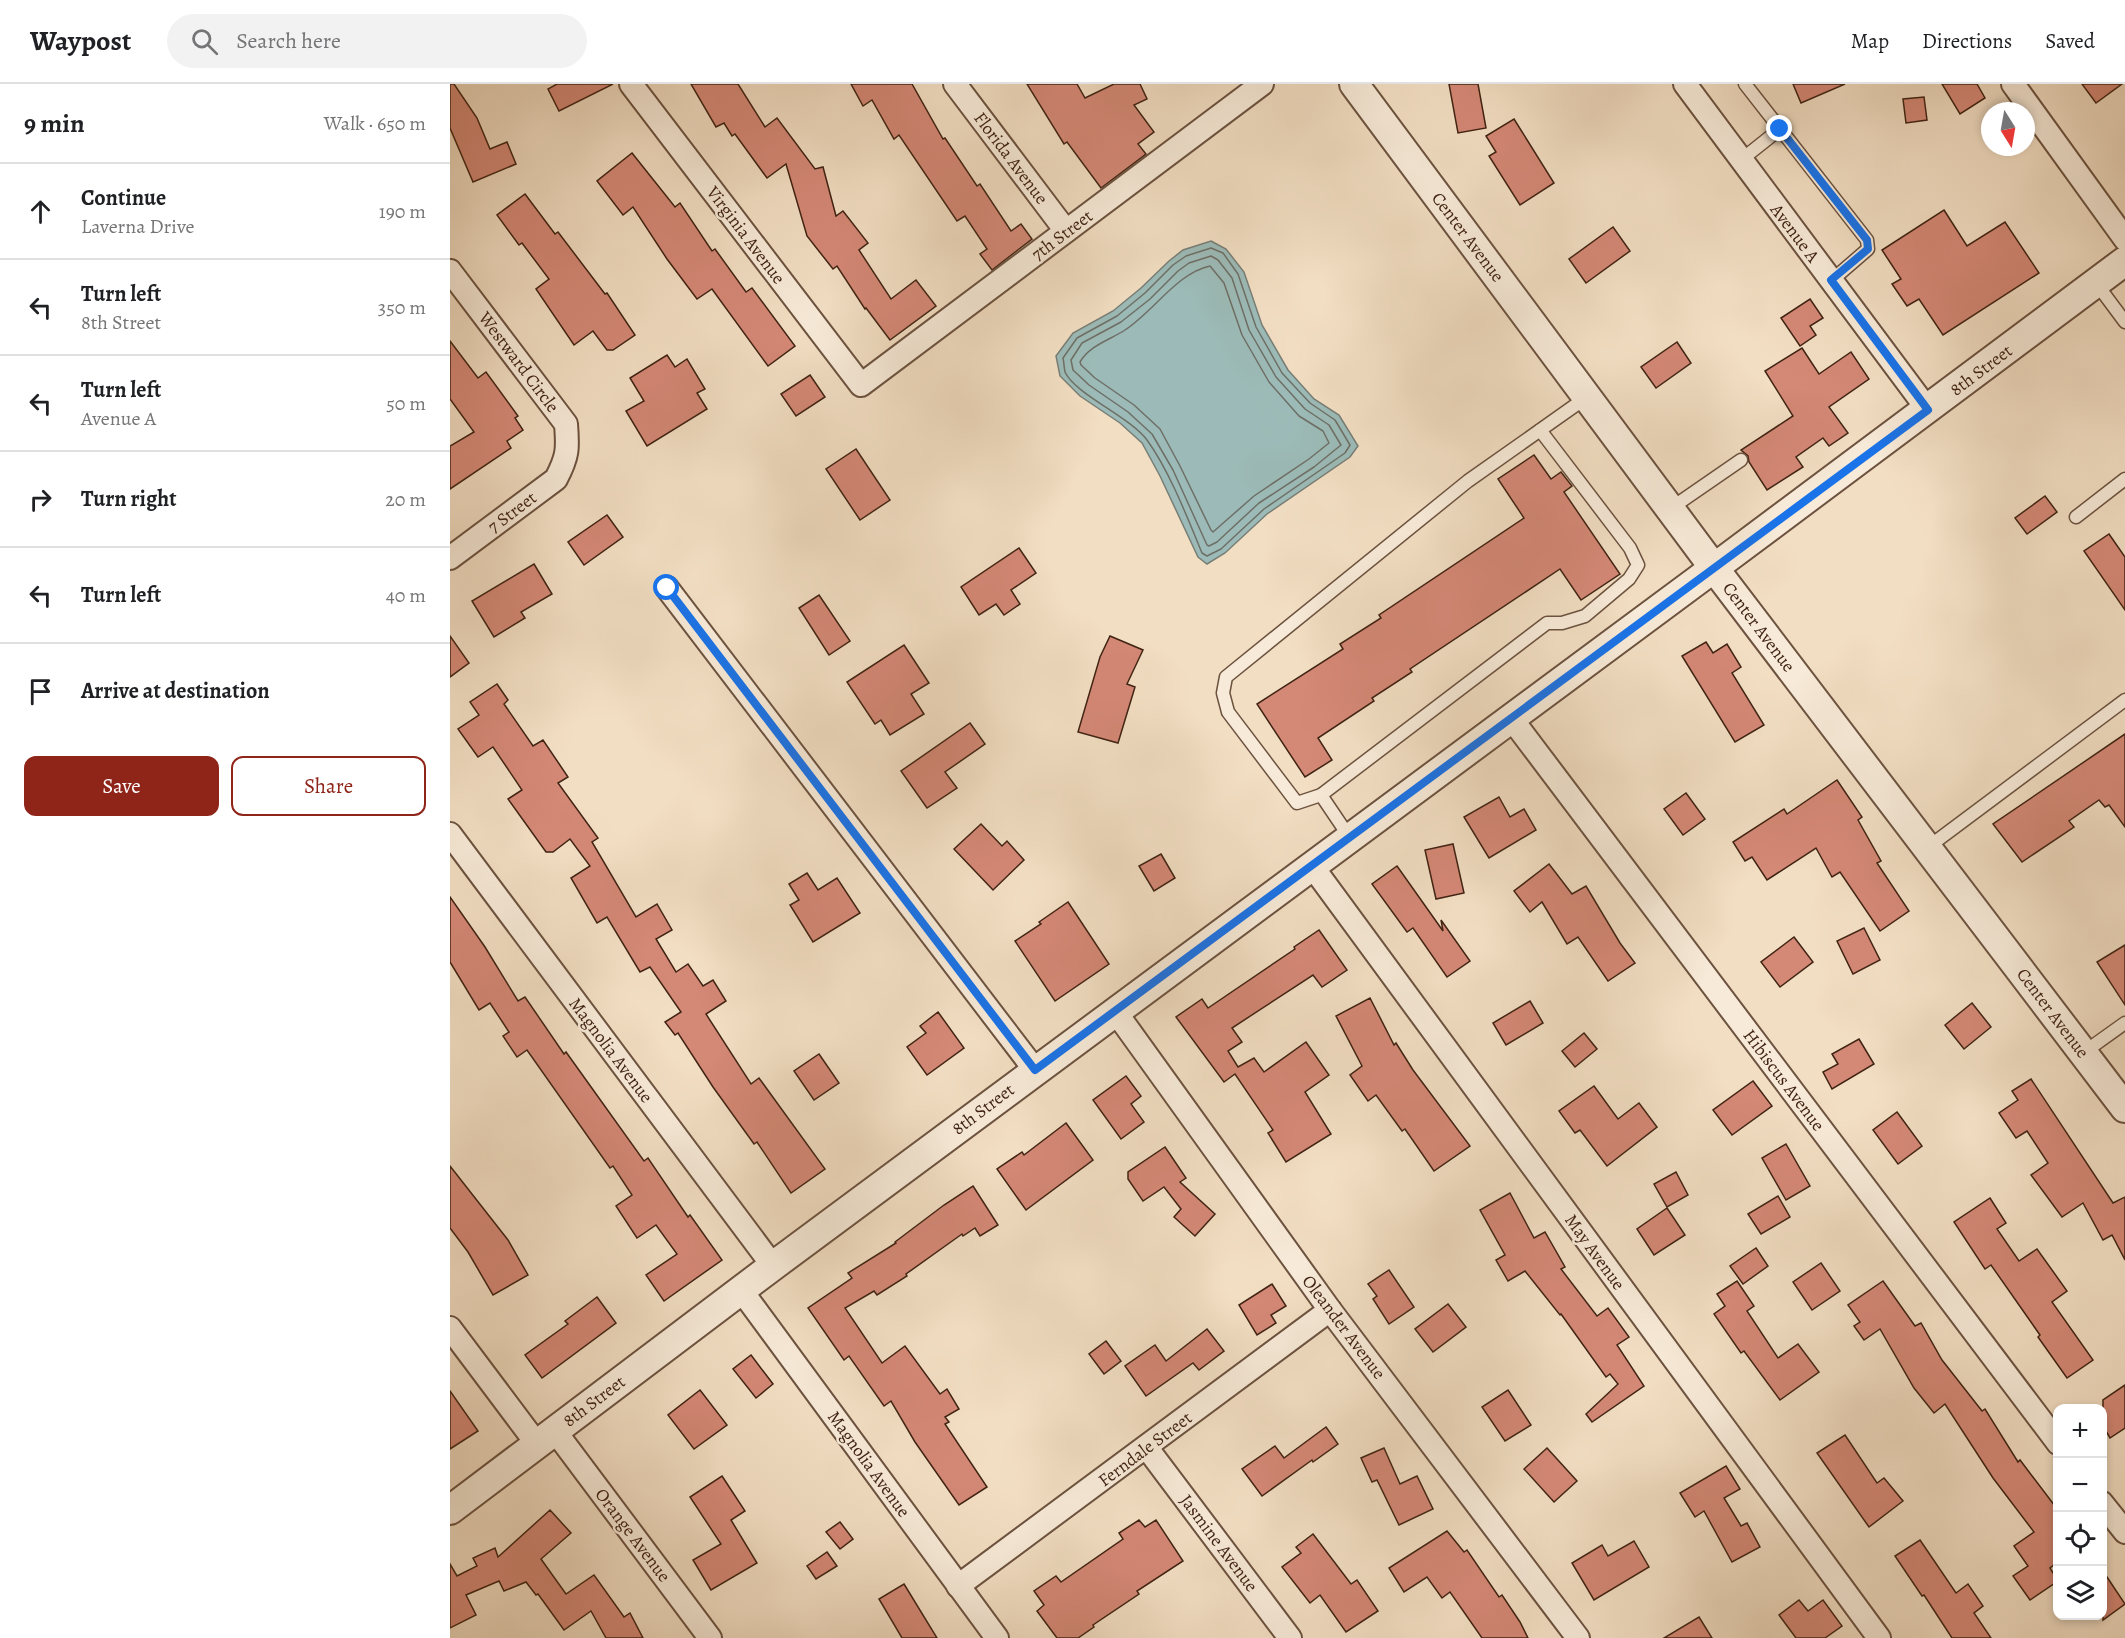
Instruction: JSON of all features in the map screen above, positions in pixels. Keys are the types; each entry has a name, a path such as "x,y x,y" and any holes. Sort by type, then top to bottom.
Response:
{"street":[{"name":"Virginia Avenue","path":"631,84 861,385"},
{"name":"Florida Avenue","path":"955,84 1066,231"},
{"name":"7th Street","path":"861,385 1262,84"},
{"name":"Center Avenue","path":"1354,84 1714,568 2125,1108"},
{"name":"Avenue A","path":"1685,84 1928,410"},
{"path":"2013,84 2125,239"},
{"name":"8th Street","path":"450,1510 772,1266 1928,410 2125,261"},
{"name":"Westward Circle","path":"450,271 566,424 568,443 566,460"},
{"name":"7 Street","path":"450,558 556,479 566,460"},
{"path":"667,588 1035,1070"},
{"name":"Hibiscus Avenue","path":"1511,718 2053,1436"},
{"name":"Magnolia Avenue","path":"450,834 772,1266"},
{"name":"May Avenue","path":"1312,866 1879,1638"},
{"name":"Oleander Avenue","path":"1115,1011 1330,1310 1578,1638"},
{"name":"Magnolia Avenue","path":"741,1290 997,1638"},
{"name":"Ferndale Street","path":"958,1586 1330,1310"},
{"name":"Orange Avenue","path":"450,1328 546,1438 710,1638"},
{"name":"Jasmine Avenue","path":"1147,1448 1290,1638"},
{"path":"2107,1508 2125,1532"}],"lane":[{"path":"1745,84 1867,240 1868,249 1831,280"},
{"path":"1741,160 1780,129"},
{"path":"2096,283 2125,322"},
{"path":"1540,430 1630,548 1638,565 1629,579 1585,616 1562,623 1547,623 1321,795 1297,803 1228,712 1223,693 1226,677 1468,481 1540,430 1587,397"},
{"path":"1670,509 1741,460"},
{"path":"2076,517 2125,479"},
{"path":"1927,848 2125,700"},
{"path":"1321,795 1350,838"},
{"path":"2084,1053 2125,1023"}],"water":[{"path":"1211,241 1226,249 1244,272 1262,325 1288,370 1314,399 1339,415 1358,446 1350,457 1267,514 1225,553 1207,564 1198,557 1142,443 1120,423 1080,396 1060,376 1056,356 1073,333 1113,311 1183,250"}],"building":[{"path":"450,84 454,84 477,118 490,149 507,142 516,164 473,182 450,128"},
{"path":"557,84 613,84 559,111 548,89"},
{"path":"691,84 738,84 765,127 777,118 815,169 823,167 836,216 843,211 868,243 859,250 891,299 916,280 936,306 890,340 865,309 837,266 833,269 807,236 786,164 767,178 735,134 732,136 724,123 716,127"},
{"path":"851,84 912,84 943,139 945,138 977,186 980,184 1011,231 1021,224 1032,239 992,270 980,254 987,249 965,216 957,221 899,135 894,139 872,100 863,106"},
{"path":"1027,84 1077,84 1085,98 1114,84 1140,84 1147,99 1134,105 1154,132 1138,144 1146,154 1101,188 1067,142 1064,144"},
{"path":"1449,84 1478,84 1486,128 1458,133"},
{"path":"1793,84 1845,84 1801,103"},
{"path":"1942,84 1977,84 1985,98 1960,114"},
{"path":"2082,84 2122,84 2096,103"},
{"path":"1924,97 1927,120 1906,123 1903,99"},
{"path":"1514,119 1554,183 1520,205 1489,156 1496,152 1486,136"},
{"path":"632,153 675,207 680,203 712,251 715,249 746,292 752,288 795,346 768,366 712,289 697,299 633,207 623,215 597,181"},
{"path":"525,194 555,234 558,232 605,294 607,293 635,335 613,350 607,350 593,331 574,345 536,289 549,279 522,243 519,245 497,215"},
{"path":"1944,210 1967,246 2005,222 2039,273 1943,335 1919,299 1907,306 1892,284 1901,279 1882,250"},
{"path":"1613,227 1630,251 1586,283 1569,259"},
{"path":"1810,299 1823,318 1810,326 1816,335 1800,346 1781,318"},
{"path":"450,341 478,378 486,372 518,416 515,418 523,430 507,441 511,448 450,489 450,446 474,432 450,399"},
{"path":"1677,342 1691,363 1656,388 1641,367"},
{"path":"1802,348 1819,374 1851,352 1869,379 1829,407 1848,433 1829,446 1823,438 1796,457 1803,467 1767,490 1749,462 1748,456 1741,450 1793,416 1765,371"},
{"path":"667,355 675,367 687,359 705,389 697,393 707,409 647,446 626,411 644,401 630,378"},
{"path":"810,375 825,397 796,416 781,394"},
{"path":"856,449 890,500 860,520 826,469"},
{"path":"1534,455 1551,479 1561,472 1572,486 1564,492 1620,574 1581,600 1560,569 1410,669 1412,672 1372,698 1374,701 1318,738 1332,760 1305,777 1257,704 1343,649 1340,644 1381,618 1379,615 1524,518 1498,479"},
{"path":"2045,496 2057,512 2027,534 2015,518"},
{"path":"607,515 623,537 584,565 568,542"},
{"path":"2109,534 2125,557 2125,610 2084,551"},
{"path":"1019,548 1036,573 1011,590 1020,604 1004,615 996,604 979,615 961,587"},
{"path":"534,564 552,594 521,612 525,618 494,637 472,601"},
{"path":"819,595 850,641 829,655 799,608"},
{"path":"450,636 469,663 450,677"},
{"path":"1110,636 1143,650 1127,684 1135,687 1118,743 1078,732 1100,657"},
{"path":"1706,642 1713,653 1727,644 1741,667 1732,673 1764,725 1735,742 1682,656"},
{"path":"904,645 929,683 911,694 924,714 890,735 881,720 875,724 847,682"},
{"path":"497,684 508,700 504,704 533,746 543,740 568,777 558,783 598,838 592,842 636,917 657,904 672,930 656,939 676,972 688,964 703,986 713,980 726,1001 706,1014 751,1084 759,1078 825,1169 791,1193 757,1142 754,1144 713,1087 678,1033 675,1035 665,1022 681,1012 650,967 640,972 607,917 597,923 571,878 590,866 570,839 553,852 546,852 508,799 522,790 493,747 478,757 458,729 479,715 470,702"},
{"path":"970,723 985,744 945,772 957,788 927,808 901,771"},
{"path":"2125,734 2125,827 2109,805 2105,807 2099,800 2069,821 2074,827 2022,862 1993,824"},
{"path":"1837,780 1862,817 1858,820 1881,861 1877,863 1909,911 1880,931 1840,872 1832,877 1816,848 1767,880 1752,857 1745,861 1733,842 1784,809 1787,814"},
{"path":"1686,793 1705,819 1683,835 1664,809"},
{"path":"1499,797 1510,817 1524,809 1536,830 1489,858 1464,817"},
{"path":"981,824 1002,846 1007,841 1024,860 993,890 954,849"},
{"path":"1453,844 1464,893 1436,899 1425,850"},
{"path":"1161,854 1175,878 1154,891 1139,866"},
{"path":"1549,864 1572,894 1586,886 1620,943 1635,963 1608,981 1578,937 1567,944 1542,902 1530,912 1514,891"},
{"path":"1397,866 1443,931 1441,920 1470,961 1447,977 1413,928 1407,932 1372,884"},
{"path":"807,873 818,890 837,878 860,913 813,942 790,905 799,900 789,884"},
{"path":"450,897 485,947 518,1001 525,997 564,1054 566,1052 644,1161 648,1158 688,1217 690,1215 722,1260 664,1301 646,1275 677,1254 656,1225 637,1238 616,1206 632,1195 613,1166 610,1168 527,1050 517,1057 503,1036 509,1032 490,1003 479,1010 450,962"},
{"path":"1068,902 1109,964 1055,1001 1015,941"},
{"path":"1864,928 1880,960 1853,974 1837,941"},
{"path":"1319,930 1347,970 1322,987 1313,975 1232,1028 1242,1042 1228,1051 1238,1067 1254,1058 1264,1072 1306,1042 1329,1075 1305,1092 1331,1134 1286,1162 1268,1133 1273,1130 1235,1074 1224,1082 1176,1017 1202,999 1208,1008"},
{"path":"1794,937 1813,962 1780,987 1761,962"},
{"path":"2125,945 2125,1005 2097,962"},
{"path":"1370,998 1394,1045 1396,1043 1413,1070 1470,1146 1434,1171 1405,1129 1402,1131 1376,1095 1368,1101 1350,1075 1362,1066 1336,1016"},
{"path":"1530,1001 1543,1023 1506,1045 1493,1023"},
{"path":"1972,1003 1991,1027 1964,1049 1945,1025"},
{"path":"938,1012 964,1048 927,1075 907,1047 926,1033 920,1026"},
{"path":"1584,1033 1597,1049 1575,1067 1562,1051"},
{"path":"1859,1039 1874,1064 1832,1089 1823,1072 1838,1064 1832,1054"},
{"path":"819,1054 839,1083 814,1100 794,1071"},
{"path":"1126,1076 1141,1096 1131,1104 1144,1122 1121,1139 1093,1100"},
{"path":"2031,1079 2113,1203 2125,1197 2125,1260 2112,1235 2103,1240 2083,1203 2062,1217 2031,1175 2048,1163 2027,1131 2016,1138 1999,1113 2018,1100 2012,1091"},
{"path":"1753,1081 1772,1106 1732,1135 1713,1110"},
{"path":"1594,1086 1618,1119 1639,1103 1657,1127 1607,1166 1580,1130 1575,1133 1559,1111"},
{"path":"1897,1112 1922,1146 1898,1164 1873,1130"},
{"path":"1066,1123 1093,1160 1026,1210 997,1169 1022,1152 1024,1155"},
{"path":"1786,1144 1810,1186 1786,1200 1762,1158"},
{"path":"1165,1147 1186,1178 1180,1182 1215,1214 1195,1236 1174,1217 1181,1209 1164,1187 1143,1201 1128,1179 1128,1172"},
{"path":"450,1166 508,1240 528,1275 493,1295 468,1252 450,1228"},
{"path":"1676,1172 1688,1195 1667,1207 1654,1184"},
{"path":"973,1186 998,1225 980,1236 975,1228 963,1236 962,1234 906,1274 907,1276 877,1295 874,1291 845,1308 882,1363 905,1346 940,1394 947,1389 959,1409 945,1417 949,1422 945,1424 987,1487 959,1505 915,1442 891,1401 884,1406 849,1356 844,1360 808,1308 852,1278 848,1273 896,1243 944,1205"},
{"path":"1510,1193 1534,1238 1545,1232 1565,1267 1561,1269 1597,1316 1608,1308 1629,1337 1617,1345 1644,1386 1592,1422 1586,1414 1618,1384 1610,1374 1606,1377 1561,1314 1525,1271 1508,1281 1496,1260 1505,1255 1480,1210"},
{"path":"1778,1196 1790,1217 1761,1234 1748,1214"},
{"path":"1990,1198 2006,1223 1997,1229 2019,1261 2037,1249 2067,1291 2052,1302 2093,1360 2067,1378 1991,1265 1985,1269 1954,1222"},
{"path":"1667,1208 1685,1235 1654,1255 1637,1229"},
{"path":"1756,1248 1768,1266 1743,1284 1730,1266"},
{"path":"1821,1263 1840,1291 1812,1310 1793,1282"},
{"path":"1389,1270 1414,1307 1389,1324 1373,1299 1377,1296 1368,1284"},
{"path":"1737,1281 1754,1306 1747,1311 1778,1358 1798,1344 1819,1372 1780,1400 1744,1351 1741,1353 1714,1314 1725,1306 1717,1294"},
{"path":"1883,1281 1915,1326 1921,1323 1942,1360 1982,1411 1985,1409 2018,1462 2020,1460 2053,1503 2053,1566 2050,1568 2053,1573 2053,1584 2030,1600 2013,1576 2028,1566 2014,1546 2034,1532 1993,1478 1945,1404 1934,1413 1914,1388 1880,1329 1864,1340 1854,1326 1860,1322 1848,1305"},
{"path":"1272,1284 1286,1306 1271,1315 1276,1323 1257,1335 1239,1305"},
{"path":"597,1297 616,1323 542,1378 525,1355 568,1324 565,1321"},
{"path":"1448,1304 1466,1327 1433,1352 1415,1329"},
{"path":"1207,1329 1224,1351 1199,1370 1193,1363 1146,1396 1125,1366 1155,1345 1166,1361"},
{"path":"1106,1341 1121,1361 1104,1374 1089,1354"},
{"path":"751,1355 773,1384 756,1398 733,1369"},
{"path":"2125,1385 2125,1428 2110,1438 2107,1433 2107,1404 2103,1404 2103,1400"},
{"path":"700,1390 727,1425 694,1449 668,1415"},
{"path":"1508,1390 1531,1425 1505,1441 1482,1407"},
{"path":"450,1391 478,1431 450,1449"},
{"path":"1326,1427 1338,1444 1262,1496 1242,1469 1275,1446 1284,1458"},
{"path":"1845,1435 1877,1483 1884,1478 1903,1501 1869,1527 1817,1453"},
{"path":"1384,1448 1400,1484 1417,1476 1433,1509 1399,1525 1377,1480 1372,1482 1361,1458"},
{"path":"1547,1448 1577,1481 1554,1502 1524,1469"},
{"path":"1726,1466 1740,1489 1724,1498 1741,1526 1747,1523 1760,1547 1732,1562 1704,1511 1695,1517 1680,1493"},
{"path":"722,1476 745,1511 731,1520 757,1563 711,1590 693,1560 721,1544 690,1497"},
{"path":"550,1510 571,1533 541,1559 566,1594 594,1575 624,1617 630,1613 643,1638 606,1638 591,1611 564,1630 538,1594 536,1595 526,1582 504,1591 499,1581 466,1595 476,1615 450,1628 450,1564 457,1576 477,1566 473,1558 495,1548 498,1557"},
{"path":"1139,1520 1145,1527 1156,1520 1183,1561 1137,1591 1139,1594 1078,1638 1057,1638 1037,1611 1044,1605 1034,1591 1056,1576 1061,1582 1123,1539 1119,1533"},
{"path":"840,1522 853,1539 840,1549 826,1532"},
{"path":"1447,1531 1464,1552 1467,1550 1499,1597 1502,1595 1528,1638 1482,1638 1450,1592 1442,1598 1427,1577 1404,1592 1389,1568"},
{"path":"1313,1534 1351,1584 1357,1580 1378,1611 1346,1632 1320,1595 1310,1603 1282,1567 1301,1553 1296,1547"},
{"path":"1920,1540 1956,1593 1968,1584 1983,1606 1974,1613 1991,1638 1952,1638 1895,1556"},
{"path":"1634,1541 1649,1567 1594,1600 1572,1563 1602,1545 1608,1556"},
{"path":"827,1552 837,1566 816,1579 807,1566"},
{"path":"2107,1577 2125,1604 2107,1617"},
{"path":"904,1584 937,1638 902,1638 879,1599"},
{"path":"1799,1600 1808,1611 1823,1600 1842,1626 1825,1638 1796,1638 1779,1615"},
{"path":"1699,1617 1712,1638 1664,1638"}],"route":[{"path":"667,588 1035,1070 1928,410 1831,280 1868,249 1867,240 1780,129"}]}
